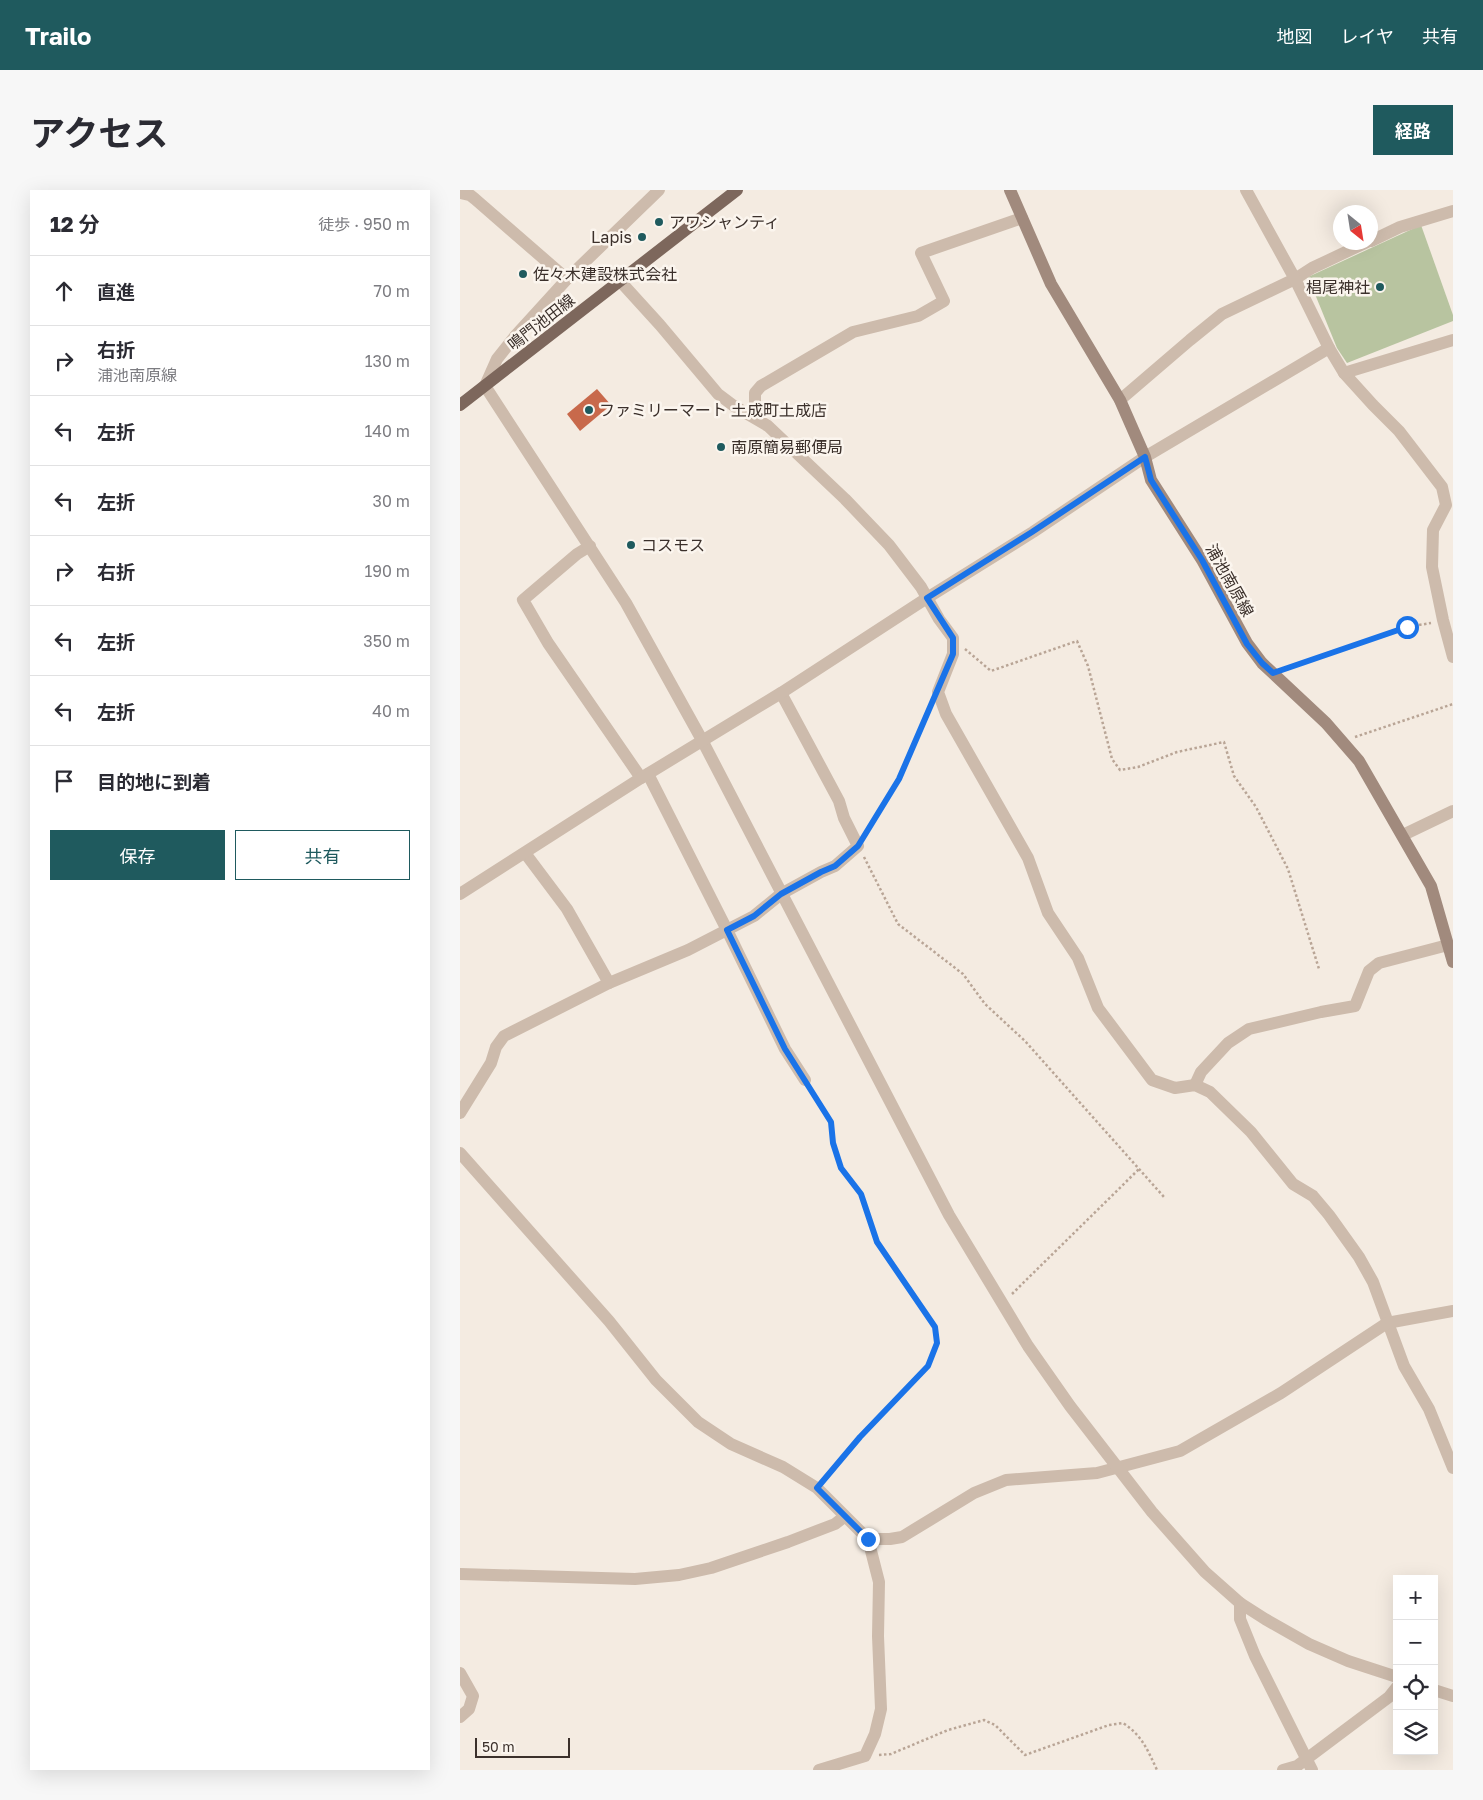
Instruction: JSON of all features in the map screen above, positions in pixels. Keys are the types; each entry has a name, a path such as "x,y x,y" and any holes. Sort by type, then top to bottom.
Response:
{"main road":[{"name":"鳴門池田線","path":"460,405 737,190"},
{"name":"浦池南原線","path":"1010,190 1051,284 1120,400 1145,457 1151,480 1202,560 1247,644 1262,663 1326,722 1359,761 1431,886 1453,962"}],"street":[{"path":"659,190 567,279 516,335 498,359 484,386 626,602 702,740 949,1214 1002,1304 1070,1406 1152,1512 1205,1572 1240,1603 1309,1644 1348,1661 1393,1676"},
{"path":"1246,190 1344,373 1399,431 1442,487 1446,505 1433,530 1432,567 1453,657"},
{"path":"460,193 470,195 475,199 567,279"},
{"path":"1378,237 1400,227 1453,211"},
{"path":"751,415 755,408 755,393 761,386 852,332 918,316 944,301 921,253 1022,218"},
{"path":"1120,400 1222,314 1350,250"},
{"path":"620,281 718,394 768,426 845,499 883,538 921,587 953,638 953,654 938,692 946,714 1028,858 1048,914 1078,958 1098,1008 1152,1080 1175,1088 1195,1084 1210,1092 1251,1132 1293,1184 1313,1196 1329,1215 1359,1257 1373,1282 1404,1366 1429,1409 1453,1468"},
{"path":"1344,373 1453,340"},
{"path":"460,894 1032,532 1145,457 1330,348"},
{"path":"590,546 577,554 524,600 548,644 644,776 727,930 785,1049 805,1080"},
{"path":"460,1113 491,1063 496,1047 504,1036 610,983 688,950 754,916 781,894 835,866 858,846 844,818 839,801 781,692"},
{"path":"1403,835 1453,811"},
{"path":"525,853 567,909 610,983"},
{"path":"1195,1084 1201,1072 1228,1043 1249,1029 1355,1006 1369,971 1380,963 1448,946"},
{"path":"460,1153 610,1321 656,1380 698,1422 731,1444 783,1467 817,1488 868,1539 879,1582 878,1636 881,1709 875,1734 864,1756 836,1768 820,1770"},
{"path":"868,1539 885,1540 902,1537 974,1493 1006,1480 1097,1473 1180,1451 1281,1393 1387,1324 1453,1311"},
{"path":"460,1574 635,1579 679,1575 711,1568 788,1542 834,1524 844,1517"},
{"path":"1240,1603 1240,1619 1255,1656 1309,1765"},
{"path":"460,1673 473,1696 469,1709 460,1717"},
{"path":"1438,1691 1453,1696"},
{"path":"1283,1770 1309,1765 1393,1692"}],"path":[{"path":"1273,673 1407,627 1443,620"},
{"path":"953,638 991,671 1077,641 1088,666 1112,759 1120,770 1138,767 1177,752 1224,742 1234,776 1256,807 1288,869 1319,969"},
{"path":"938,692 899,779 858,846 898,924 963,974 985,1004 1025,1041 1164,1197"},
{"path":"1342,741 1453,704"},
{"path":"805,1080 831,1122 833,1143 841,1168 861,1194 877,1242 935,1327 937,1343 928,1366 860,1437 817,1488"},
{"path":"1002,1304 1138,1169"},
{"path":"864,1756 891,1754 948,1730 984,1720 995,1725 1025,1754 1109,1725 1123,1723 1134,1730 1145,1744 1157,1770"}],"green space":[{"path":"1421,225 1453,315 1453,321 1347,363 1337,348 1308,277 1367,250 1378,250 1378,245"}],"building":[{"name":"ファミリーマート 土成町土成店","path":"597,389 611,405 580,431 567,414"}],"place":[{"name":"アワシャンティ","path":"659,222"},
{"name":"Lapis","path":"642,237"},
{"name":"佐々木建設株式会社","path":"523,274"},
{"name":"椙尾神社","path":"1380,287"},
{"name":"ファミリーマート 土成町土成店","path":"589,410"},
{"name":"南原簡易郵便局","path":"721,447"},
{"name":"コスモス","path":"631,545"}],"route":[{"path":"868,1539 817,1488 860,1437 928,1366 937,1343 935,1327 877,1242 861,1194 841,1168 833,1143 831,1122 785,1049 727,930 754,916 781,894 835,866 858,846 899,779 953,654 953,638 927,598 1032,532 1145,457 1151,480 1202,560 1247,644 1262,663 1273,673 1407,627"}]}
